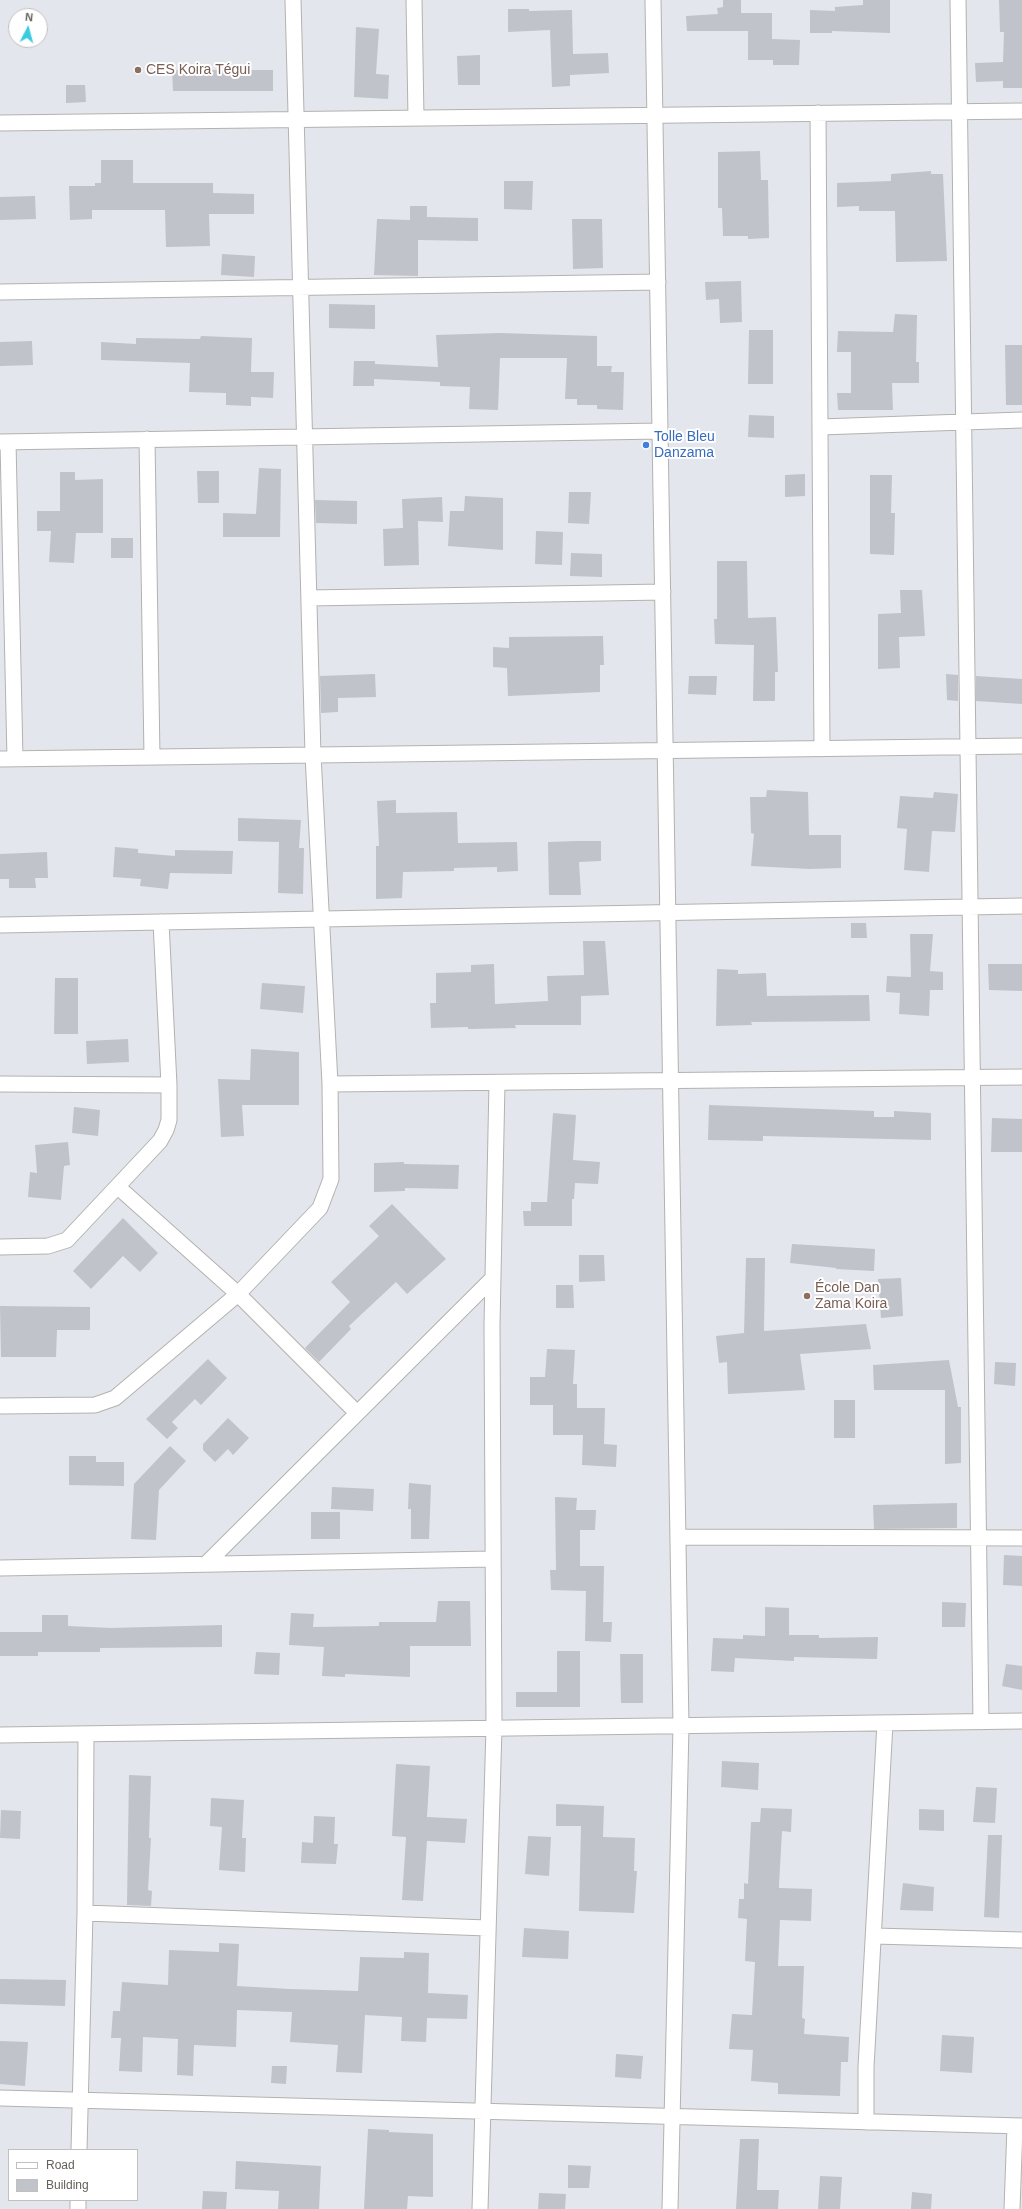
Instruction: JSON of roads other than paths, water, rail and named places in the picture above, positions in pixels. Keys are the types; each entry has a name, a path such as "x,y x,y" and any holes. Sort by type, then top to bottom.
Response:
{"street":[{"path":"0,1406 95,1405 115,1398 238,1294 320,1208 325,1198 330,1179 330,1084 313,755 293,0"},
{"path":"414,0 416,118"},
{"path":"653,0 681,1726 670,2209"},
{"path":"958,0 981,1722"},
{"path":"0,123 1022,111"},
{"path":"818,113 822,749"},
{"path":"0,292 658,282"},
{"path":"820,426 1022,420"},
{"path":"660,431 4,442 7,759 1022,746"},
{"path":"147,439 152,757"},
{"path":"309,598 663,592"},
{"path":"0,925 1022,906"},
{"path":"0,1247 48,1246 67,1240 160,1141 166,1130 168,1120 169,1085 161,922"},
{"path":"330,1084 1022,1077"},
{"path":"480,2209 494,1728 492,1559 493,1278 497,1083"},
{"path":"0,1084 169,1085"},
{"path":"118,1187 238,1294 357,1413"},
{"path":"207,1563 493,1278"},
{"path":"678,1537 1022,1538"},
{"path":"0,1568 207,1563 492,1559"},
{"path":"0,1735 1022,1721"},
{"path":"866,2122 866,2067 885,1723"},
{"path":"79,2149 86,1734"},
{"path":"84,1913 488,1928"},
{"path":"874,1936 1022,1940"},
{"path":"0,2098 1018,2126 1012,2209"}],"place":[{"name":"CES Koira Tégui","path":"138,70"},
{"name":"Tolle Bleu Danzama","path":"646,445"},
{"name":"École Dan Zama Koira","path":"807,1296"}]}
